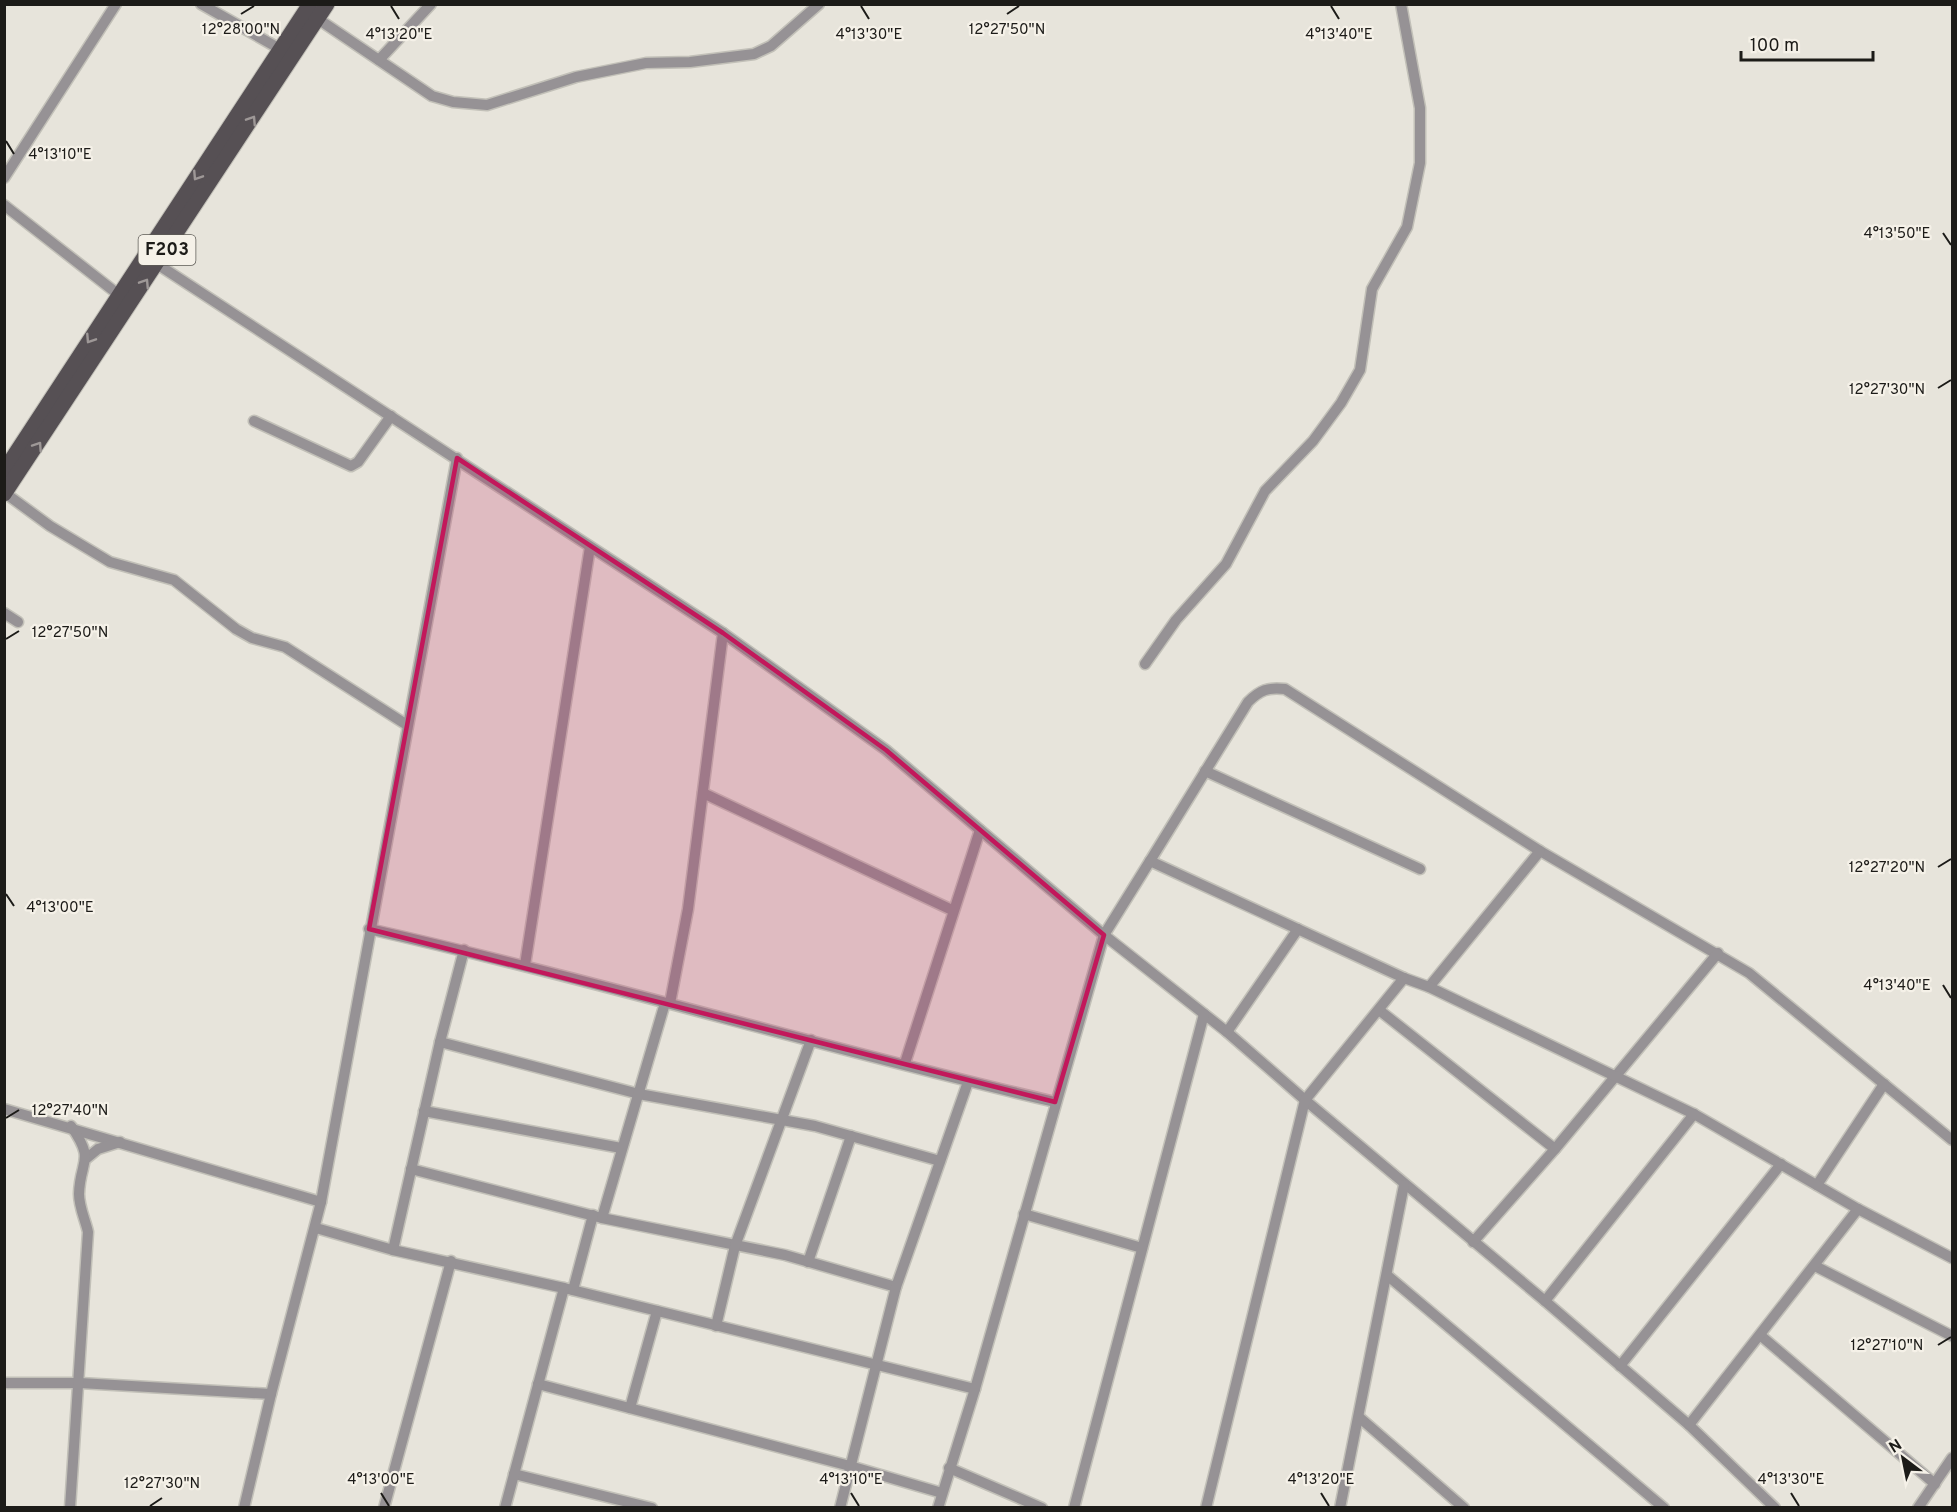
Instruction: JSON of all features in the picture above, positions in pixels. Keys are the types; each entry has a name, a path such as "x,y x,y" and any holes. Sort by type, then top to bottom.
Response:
{"main road":[{"name":"F203","path":"4,471 310,4"},
{"name":"F203","path":"5,493 327,4"}],"street":[{"path":"4,177 116,4"},
{"path":"201,4 280,49"},
{"path":"380,60 431,4"},
{"path":"318,19 432,96 453,102 487,105 576,77 634,65 754,54 771,46 819,4"},
{"path":"1145,664 1176,620 1226,564 1265,491 1313,441 1341,403 1360,370 1372,289 1407,227 1420,163 1420,108 1401,4"},
{"path":"4,205 119,295"},
{"path":"157,264 723,633 886,750 1104,935 1227,1032 1404,1185 1545,1301 1689,1425 1770,1506"},
{"path":"254,421 351,466 358,462 391,416"},
{"path":"244,1508 270,1394 316,1228 457,458"},
{"path":"5,493 50,526 110,562 174,580 236,629 252,638 285,647 407,725"},
{"path":"525,965 590,547"},
{"path":"4,613 18,622"},
{"path":"505,1508 538,1384 569,1289 621,1148 667,1003 688,909 723,633"},
{"path":"938,1508 975,1389 1104,935 1248,702 1260,691 1272,687 1286,689 1540,851 1749,973 1953,1140"},
{"path":"1205,771 1420,869"},
{"path":"703,793 952,910"},
{"path":"905,1063 952,910 980,830"},
{"path":"1429,987 1540,851"},
{"path":"1150,861 1404,978 1429,987 1694,1113 1858,1209 1953,1258"},
{"path":"369,929 525,965 905,1063 968,1082 1056,1102"},
{"path":"1227,1032 1298,929"},
{"path":"393,1250 440,1042 464,950"},
{"path":"1473,1242 1555,1149 1718,953"},
{"path":"1206,1508 1305,1101 1404,978"},
{"path":"1379,1010 1555,1149"},
{"path":"1074,1508 1204,1014"},
{"path":"716,1326 735,1246 811,1040"},
{"path":"440,1042 639,1094 851,1136 940,1161"},
{"path":"840,1508 896,1287 968,1082"},
{"path":"1817,1185 1884,1084"},
{"path":"4,1109 71,1126 321,1202"},
{"path":"424,1111 621,1148"},
{"path":"1545,1301 1694,1113"},
{"path":"70,1508 80,1383 88,1232 80,1206 79,1191 87,1158 71,1126"},
{"path":"808,1262 851,1136"},
{"path":"87,1158 98,1149 120,1142"},
{"path":"1620,1366 1781,1164"},
{"path":"411,1169 597,1216 808,1262 896,1287"},
{"path":"1340,1508 1388,1276 1404,1185"},
{"path":"1689,1425 1858,1209"},
{"path":"1024,1214 1142,1248"},
{"path":"316,1228 393,1250 451,1261 569,1289 975,1389"},
{"path":"384,1508 451,1261"},
{"path":"1815,1266 1953,1336"},
{"path":"1388,1276 1664,1508"},
{"path":"630,1408 657,1311"},
{"path":"1760,1335 1935,1484"},
{"path":"4,1383 80,1383 270,1394"},
{"path":"538,1384 850,1466 942,1493"},
{"path":"1359,1418 1464,1508"},
{"path":"1918,1508 1953,1458"},
{"path":"949,1468 1042,1508"},
{"path":"514,1474 652,1508"}],"highlighted area":[{"path":"457,458 723,633 886,750 1104,935 1055,1102 369,929"}]}
